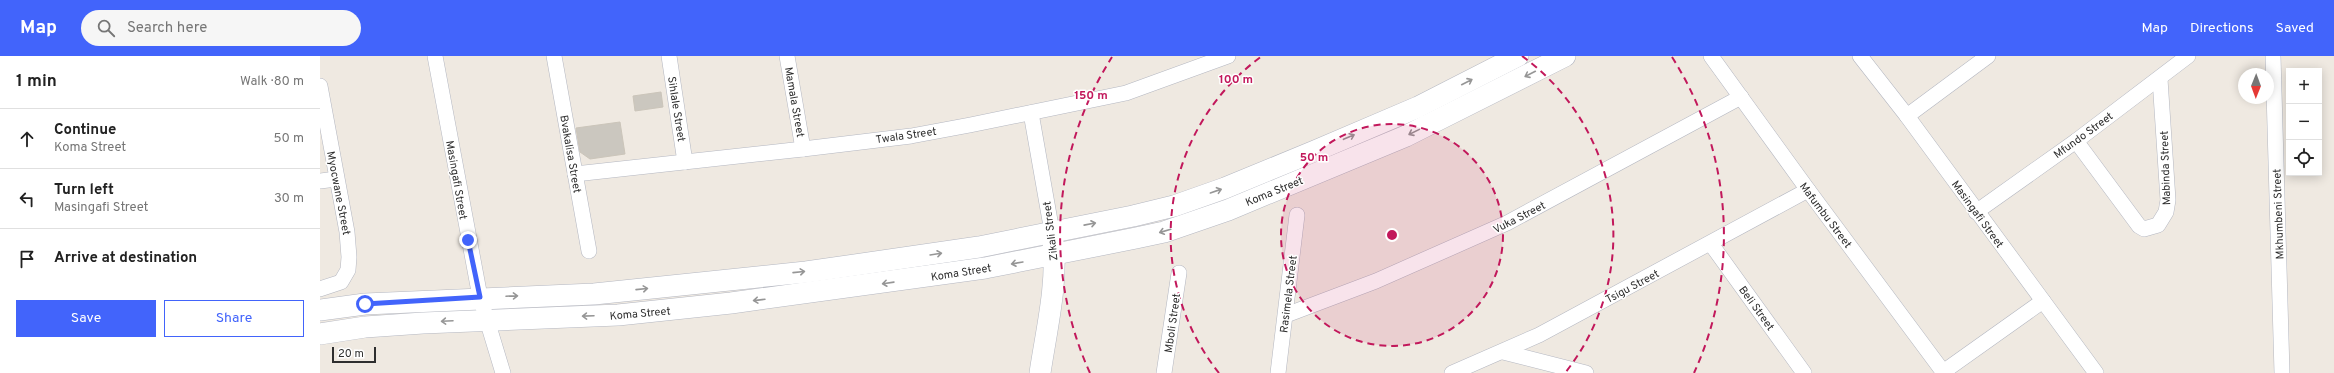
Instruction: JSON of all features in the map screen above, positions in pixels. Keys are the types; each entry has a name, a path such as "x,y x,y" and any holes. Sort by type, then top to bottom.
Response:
{"main road":[{"name":"Koma Street","path":"320,310 365,304 480,297 594,294 806,272 979,247 1140,214 1174,206 1224,188 1418,107 1518,56"},
{"name":"Koma Street","path":"320,334 365,327 486,319 618,315 855,288 1055,256 1164,232 1228,210 1406,136 1565,56"},
{"name":"Zikali Street","path":"1040,373 1055,256 1052,232"}],"street":[{"name":"Masingafi Street","path":"435,56 480,297 503,373"},
{"name":"Bvakalisa Street","path":"554,56 589,251"},
{"name":"Sihlale Street","path":"669,56 686,162"},
{"name":"Mamala Street","path":"787,56 804,149"},
{"name":"Twala Street","path":"575,174 911,136 1031,113 1137,90 1228,56"},
{"name":"Mafumbu Street","path":"1711,56 1943,372"},
{"name":"Masingafi Street","path":"1860,56 1907,116 1976,212 2096,373"},
{"path":"1907,116 1988,56"},
{"name":"Mfundo Street","path":"1976,212 2076,142 2188,56"},
{"name":"Mkhumbeni Street","path":"2273,56 2282,373"},
{"name":"Mabinda Street","path":"2076,142 2139,226 2144,229 2158,225 2166,212 2168,200 2160,79"},
{"name":"Myocwane Street","path":"320,86 347,232 349,257 345,277 335,285 320,289"},
{"name":"Vuka Street","path":"1286,315 1376,281 1508,223 1741,97"},
{"name":"Zikali Street","path":"1031,113 1052,232"},
{"path":"320,181 336,179"},
{"name":"Tsigu Street","path":"1452,373 1503,352 1560,324 1711,244 1808,190"},
{"name":"Rasimela Street","path":"1278,373 1297,215"},
{"name":"Beli Street","path":"1711,244 1804,373"},
{"name":"Mboli Street","path":"1164,373 1179,273"},
{"path":"1943,372 2043,301"},
{"path":"1503,352 1586,373"}],"building":[{"path":"661,92 663,107 635,111 633,96"},
{"path":"620,122 625,154 590,159 580,152 576,128"}],"route":[{"path":"365,304 480,297 468,240"}]}
